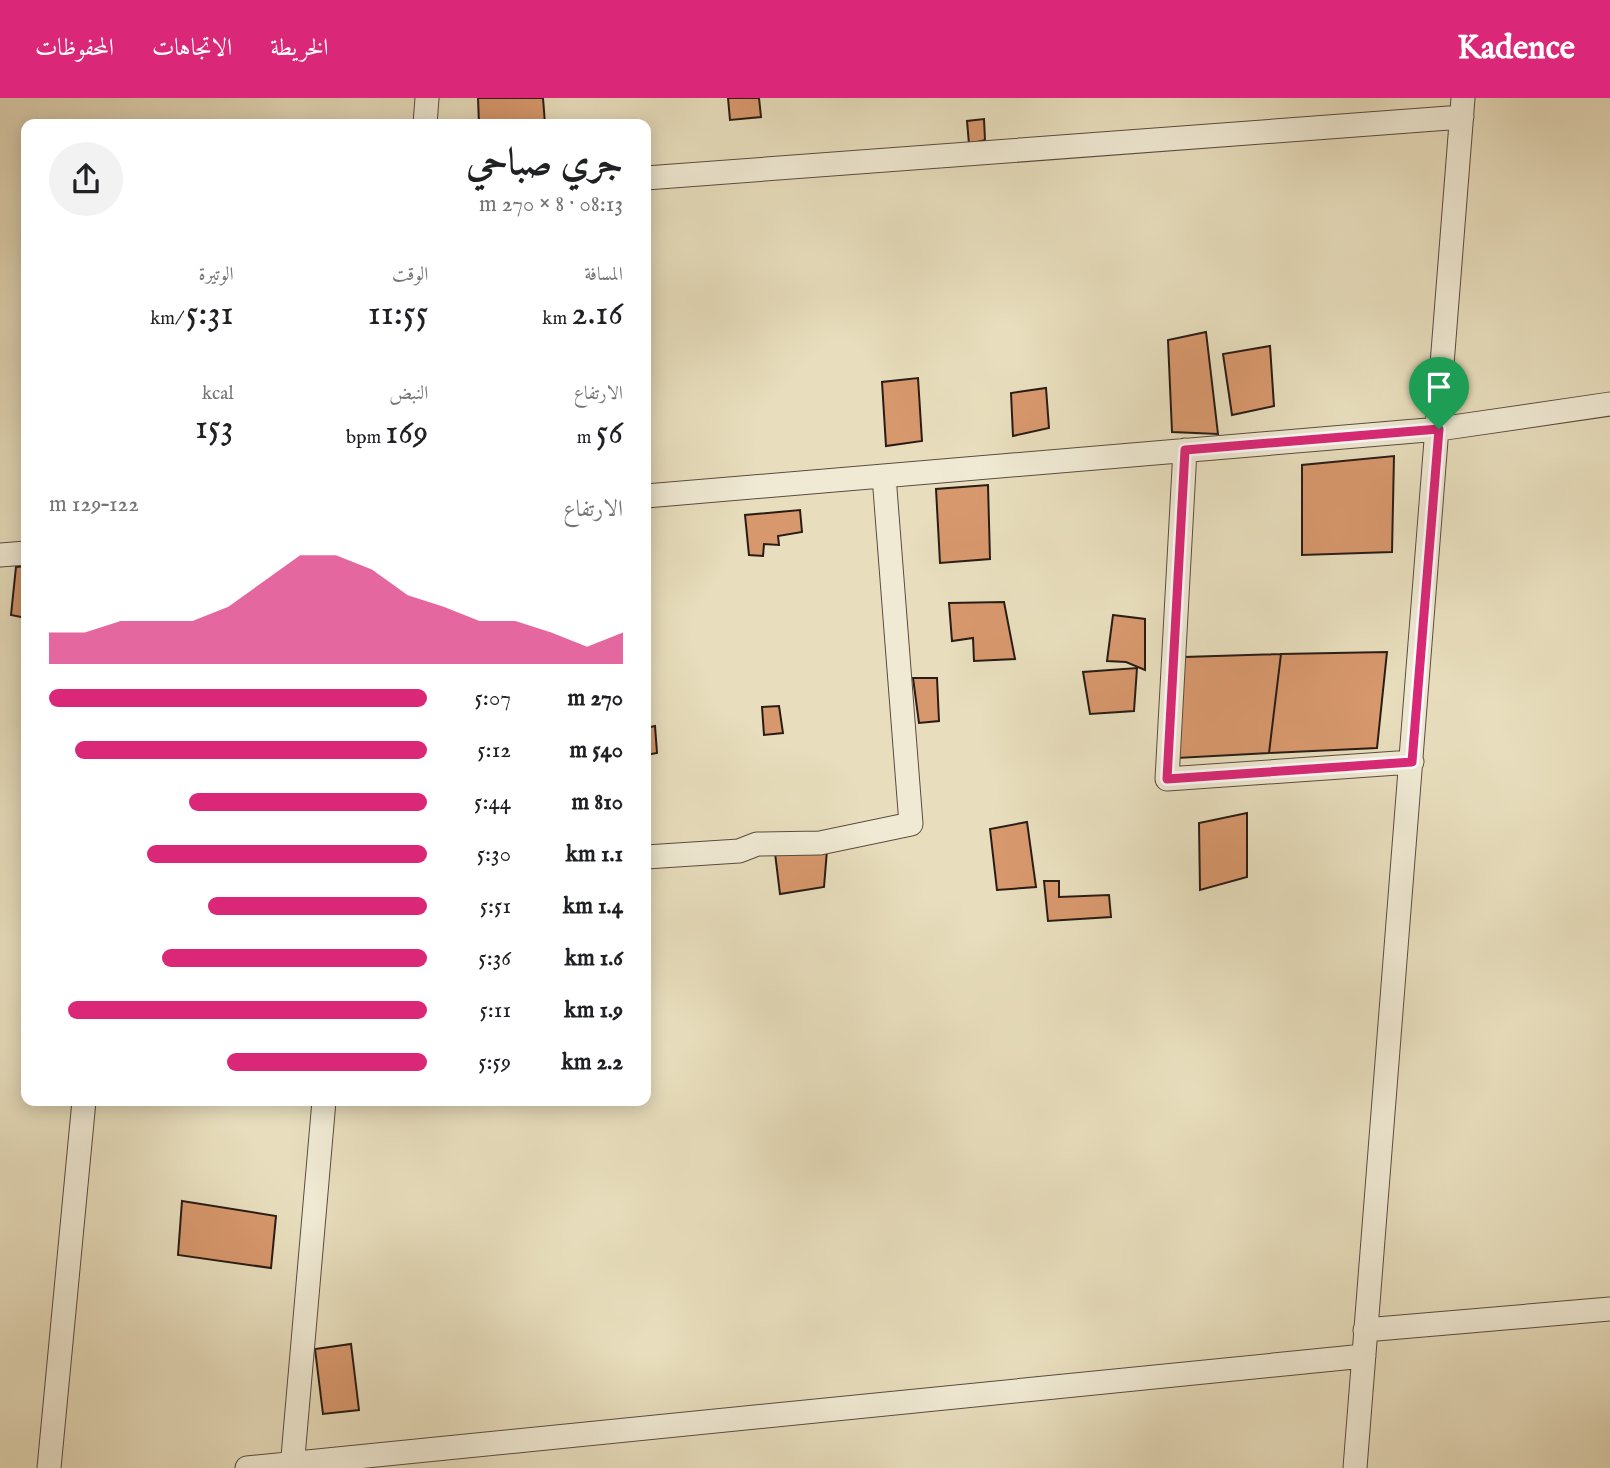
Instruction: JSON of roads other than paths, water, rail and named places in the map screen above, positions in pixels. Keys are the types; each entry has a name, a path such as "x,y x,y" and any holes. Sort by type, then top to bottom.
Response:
{"street":[{"path":"425,119 427,98"},
{"path":"651,178 1463,108 1356,1468"},
{"path":"651,496 1439,429 1610,404"},
{"path":"1185,450 1167,779 1412,762"},
{"path":"651,857 739,851 757,844 820,843 911,824 884,476"},
{"path":"0,555 21,553"},
{"path":"49,1468 84,1106"},
{"path":"293,1466 324,1106"},
{"path":"1366,1330 1610,1309"},
{"path":"247,1468 293,1466 1364,1356"}]}
